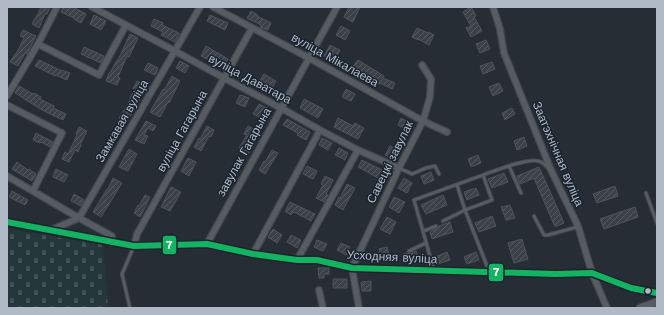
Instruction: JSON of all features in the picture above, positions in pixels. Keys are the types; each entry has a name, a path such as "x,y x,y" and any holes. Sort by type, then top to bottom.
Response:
{"street":[{"path":"7,96 38,44 57,7"},
{"name":"вуліца Даватара","path":"92,7 358,150 399,168"},
{"name":"Замкавая вуліца","path":"79,218 200,7"},
{"name":"вуліца Мікалаева","path":"213,7 423,121 447,132"},
{"name":"завулак Гагарына","path":"206,244 337,7"},
{"name":"Заатэхнічная вуліца","path":"493,7 500,29 504,53 551,170 578,226 592,272 607,308"},
{"path":"38,44 99,75 126,24"},
{"name":"вуліца Гагарына","path":"134,246 137,234 252,28"},
{"name":"Савецкі завулак","path":"352,268 423,121 430,97 431,79 422,65"},
{"path":"7,105 62,133 33,191"},
{"path":"253,254 320,130"},
{"path":"297,260 358,150"},
{"path":"7,176 112,236 112,242"},
{"path":"50,230 79,218"},
{"name":"Усходняя вуліца","path":"7,222 134,246 206,244 253,254 297,260 317,260 352,268 555,274 592,272 631,288 657,293"},
{"path":"352,268 359,308"},
{"path":"319,290 323,308"},
{"path":"640,308 657,302"}],"lane":[{"path":"434,270 414,200 509,166 532,161 540,161 551,170"},
{"path":"399,168 412,174 435,166 439,174"},
{"path":"509,166 521,193"},
{"path":"443,221 492,200 483,176"},
{"path":"457,185 489,272"},
{"path":"646,193 657,223"},
{"path":"534,216 544,235 578,226"},
{"path":"424,231 436,226"},
{"path":"409,251 426,243"},
{"path":"130,308 122,274 134,246"}],"green space":[{"path":"7,229 103,245 108,308 7,308"}],"building":[{"path":"41,7 50,7 39,28 32,24"},
{"path":"63,7 73,7 86,14 81,23 61,12"},
{"path":"349,7 360,7 353,22 344,17"},
{"path":"471,7 476,16 474,17 482,31 471,37 466,28 471,26 463,12"},
{"path":"251,11 258,15 257,16 271,23 268,30 260,27 261,25 247,18"},
{"path":"94,15 106,21 101,30 90,24"},
{"path":"210,15 228,23 225,30 207,21"},
{"path":"154,19 163,23 162,25 179,33 175,42 161,35 163,32 151,26"},
{"path":"341,26 350,31 345,40 336,35"},
{"path":"417,28 434,35 429,45 412,37"},
{"path":"23,30 36,36 27,54 25,53 18,66 10,62 24,38 20,36"},
{"path":"130,34 138,38 129,57 127,56 118,77 120,78 117,85 106,81 109,73 118,60"},
{"path":"486,40 490,49 480,53 476,44"},
{"path":"330,45 340,50 334,61 324,56"},
{"path":"206,46 228,59 224,67 201,56"},
{"path":"84,47 104,56 101,63 81,54"},
{"path":"39,60 62,71 70,73 67,80 35,66"},
{"path":"358,60 384,76 383,78 395,83 392,89 380,83 379,84 352,68"},
{"path":"180,61 189,66 185,73 176,68"},
{"path":"492,62 495,69 483,74 480,66"},
{"path":"148,63 158,68 155,75 144,70"},
{"path":"264,74 276,81 270,92 257,85"},
{"path":"172,76 180,81 160,117 150,112"},
{"path":"137,81 147,86 127,122 119,118 128,104"},
{"path":"499,83 503,91 493,96 489,87"},
{"path":"19,86 41,97 40,99 54,106 53,108 66,114 63,120 42,110 15,93"},
{"path":"346,89 355,94 351,101 342,97"},
{"path":"240,95 249,98 245,107 236,103"},
{"path":"304,99 323,109 318,118 300,108"},
{"path":"259,104 267,108 265,112 270,114 266,121 253,114"},
{"path":"512,108 515,114 505,120 502,113"},
{"path":"338,118 353,126 355,123 364,128 358,139 334,127"},
{"path":"401,118 412,124 409,131 398,125"},
{"path":"287,119 310,132 306,140 297,135 298,133 283,125"},
{"path":"146,121 156,126 153,131 148,128 144,135 148,136 144,144 135,140"},
{"path":"207,126 214,130 201,151 194,147"},
{"path":"248,126 257,131 251,143 254,145 248,154 239,148 247,135 244,134"},
{"path":"79,127 87,131 78,152 75,150 69,162 62,159 65,152 68,154"},
{"path":"36,133 53,142 50,147 33,140"},
{"path":"524,137 527,146 517,150 514,141"},
{"path":"322,138 332,143 328,150 319,145"},
{"path":"390,146 399,151 394,159 385,155"},
{"path":"339,148 348,153 345,160 335,155"},
{"path":"129,149 137,154 128,171 119,167"},
{"path":"272,150 278,153 265,174 259,170"},
{"path":"478,155 481,163 471,167 468,159"},
{"path":"188,158 196,162 189,176 181,171"},
{"path":"362,160 384,171 380,179 358,167"},
{"path":"17,162 36,174 32,181 12,169"},
{"path":"307,166 317,171 313,179 303,174"},
{"path":"539,167 564,223 555,227 534,178 520,184 517,176"},
{"path":"56,169 68,175 64,182 53,177"},
{"path":"431,172 434,180 424,184 421,176"},
{"path":"504,173 508,182 492,188 488,179"},
{"path":"325,176 333,180 324,202 316,198 323,185 321,184"},
{"path":"113,178 122,183 101,217 93,212 108,189"},
{"path":"404,178 412,183 407,193 398,188"},
{"path":"347,184 355,188 343,210 335,205"},
{"path":"615,186 618,196 597,203 593,194"},
{"path":"171,187 181,192 170,211 161,207"},
{"path":"476,188 479,195 467,200 464,192"},
{"path":"12,191 28,200 25,205 9,197"},
{"path":"74,194 84,200 81,206 71,201"},
{"path":"145,195 150,197 140,217 134,213"},
{"path":"443,195 447,205 426,214 421,205"},
{"path":"394,197 405,202 399,213 389,207"},
{"path":"290,202 315,214 311,221 296,213 293,212 291,215 285,211"},
{"path":"510,205 515,218 506,220 501,207"},
{"path":"635,207 638,217 604,229 600,219"},
{"path":"492,216 496,226 479,232 475,223"},
{"path":"387,217 396,222 390,234 380,229"},
{"path":"450,222 453,232 432,239 430,232 439,226"},
{"path":"273,229 282,235 277,243 268,237"},
{"path":"291,235 301,240 297,248 287,242"},
{"path":"522,239 528,259 514,263 508,243"},
{"path":"317,240 327,244 323,251 314,247"},
{"path":"341,243 350,247 346,255 337,250"},
{"path":"387,247 390,259 382,261 379,249"},
{"path":"416,251 418,258 406,262 403,254 410,254"},
{"path":"447,252 450,260 438,264 435,257"},
{"path":"476,252 479,260 467,264 464,257"},
{"path":"318,268 329,268 329,274 324,274 324,278 319,278"},
{"path":"333,279 347,279 347,288 333,288"},
{"path":"371,281 371,291 362,291 361,282"}],"transit line":[{"name":"7","path":"7,222 134,246 207,244 253,254 297,260 317,260 352,268 555,274 592,273 631,288 657,293"}]}
